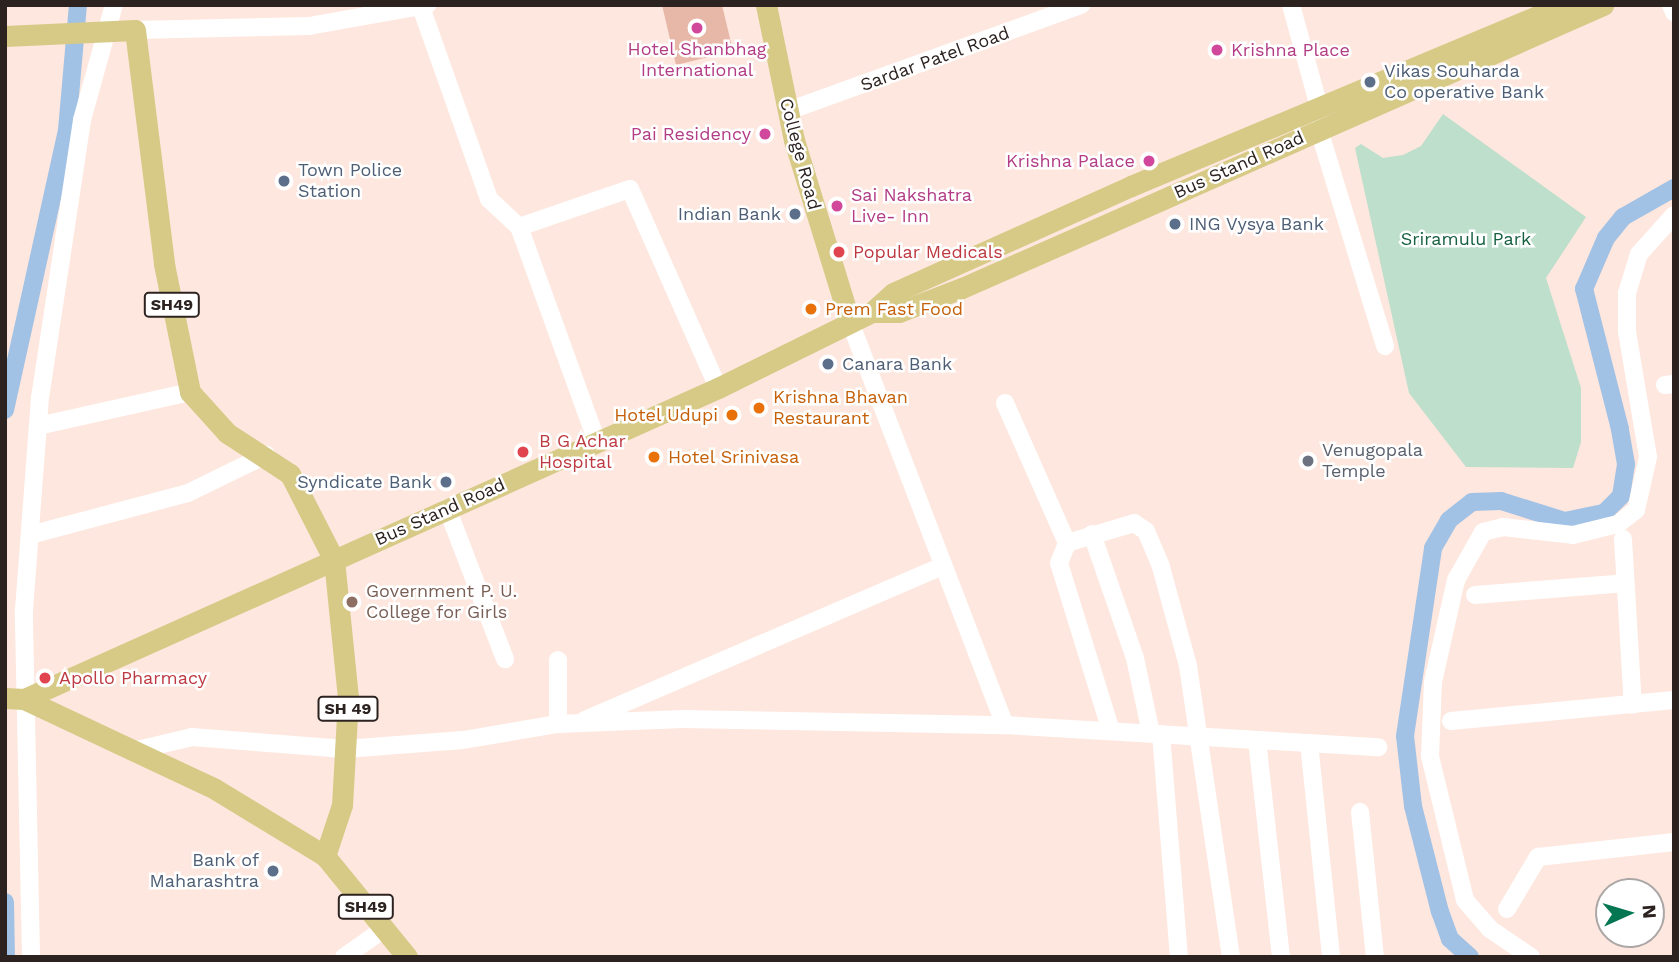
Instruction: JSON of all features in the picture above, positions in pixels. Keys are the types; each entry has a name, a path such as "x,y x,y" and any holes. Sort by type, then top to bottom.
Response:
{"main road":[{"name":"College Road","path":"766,5 788,111 850,322"},
{"name":"Bus Stand Road","path":"15,699 718,388 872,312 900,312 962,288 1564,5"},
{"name":"Bus Stand Road","path":"1320,120 1603,5"},
{"path":"5,36 135,30"},
{"name":"SH49","path":"135,30 163,264 190,392"},
{"path":"190,392 227,433 266,455 289,474 334,560"},
{"name":"SH 49","path":"325,856 342,805 348,698 334,560"},
{"path":"15,699 137,750 325,856"},
{"name":"SH49","path":"325,856 407,957"}],"street":[{"path":"30,957 15,699 38,426 82,120 102,31 114,5"},
{"name":"Sardar Patel Road","path":"788,111 1081,5"},
{"path":"1291,5 1320,120 1385,346"},
{"path":"1671,5 1674,12"},
{"path":"135,30 309,26 424,6 489,198 519,227 597,442"},
{"path":"519,227 630,189 718,388"},
{"path":"1531,957 1490,929 1465,900 1430,756 1433,682 1456,580 1483,532 1503,527 1573,535 1618,524 1636,510 1648,457 1627,331 1627,293 1639,254 1674,215"},
{"path":"850,322 1005,725"},
{"path":"38,426 190,392"},
{"path":"1004,403 1067,543 1061,575 1111,731"},
{"path":"30,535 188,493 266,455"},
{"path":"447,508 506,659"},
{"path":"1067,543 1127,523 1146,531 1173,603 1199,736 1231,957"},
{"path":"1092,534 1135,658 1156,734 1179,957"},
{"path":"1623,539 1633,705"},
{"path":"579,723 644,690 943,566"},
{"path":"1475,595 1626,583"},
{"path":"558,660 558,724"},
{"path":"640,721 644,690"},
{"path":"1451,721 1674,700"},
{"path":"137,750 192,737 345,749 463,740 558,724 640,721 1005,725 1378,747"},
{"path":"1257,740 1281,957"},
{"path":"1309,743 1331,957"},
{"path":"1360,812 1375,957"},
{"path":"1507,909 1538,857 1674,842"},
{"path":"344,957 384,929"}],"green space":[{"name":"Sriramulu Park","path":"1443,114 1586,217 1546,278 1581,388 1581,442 1573,468 1466,467 1409,393 1355,148 1361,144 1383,158 1403,155 1421,146"}],"building":[{"name":"Hotel Shanbhag International","path":"662,5 722,5 733,51 676,65"}],"waterway":[{"path":"5,410 67,130 78,5"},
{"path":"1470,957 1450,939 1440,912 1413,806 1405,736 1433,548 1449,520 1472,502 1501,501 1565,521 1604,513 1621,496 1626,464 1620,429 1584,289 1606,238 1623,217 1674,188"},
{"path":"5,902 6,957"}],"place":[{"name":"Hotel Shanbhag International","path":"697,28"},
{"name":"Krishna Place","path":"1217,50"},
{"name":"Vikas Souharda Co operative Bank","path":"1370,82"},
{"name":"Pai Residency","path":"765,134"},
{"name":"Krishna Palace","path":"1149,161"},
{"name":"Town Police Station","path":"284,181"},
{"name":"Sai Nakshatra Live- Inn","path":"837,206"},
{"name":"Indian Bank","path":"795,214"},
{"name":"ING Vysya Bank","path":"1175,224"},
{"name":"Popular Medicals","path":"839,252"},
{"name":"Prem Fast Food","path":"811,309"},
{"name":"Canara Bank","path":"828,364"},
{"name":"Krishna Bhavan Restaurant","path":"759,408"},
{"name":"Hotel Udupi","path":"732,415"},
{"name":"B G Achar Hospital","path":"523,452"},
{"name":"Hotel Srinivasa","path":"654,457"},
{"name":"Venugopala Temple","path":"1308,461"},
{"name":"Syndicate Bank","path":"446,482"},
{"name":"Government P. U. College for Girls","path":"352,602"},
{"name":"Apollo Pharmacy","path":"45,678"},
{"name":"Bank of Maharashtra","path":"273,871"}]}
